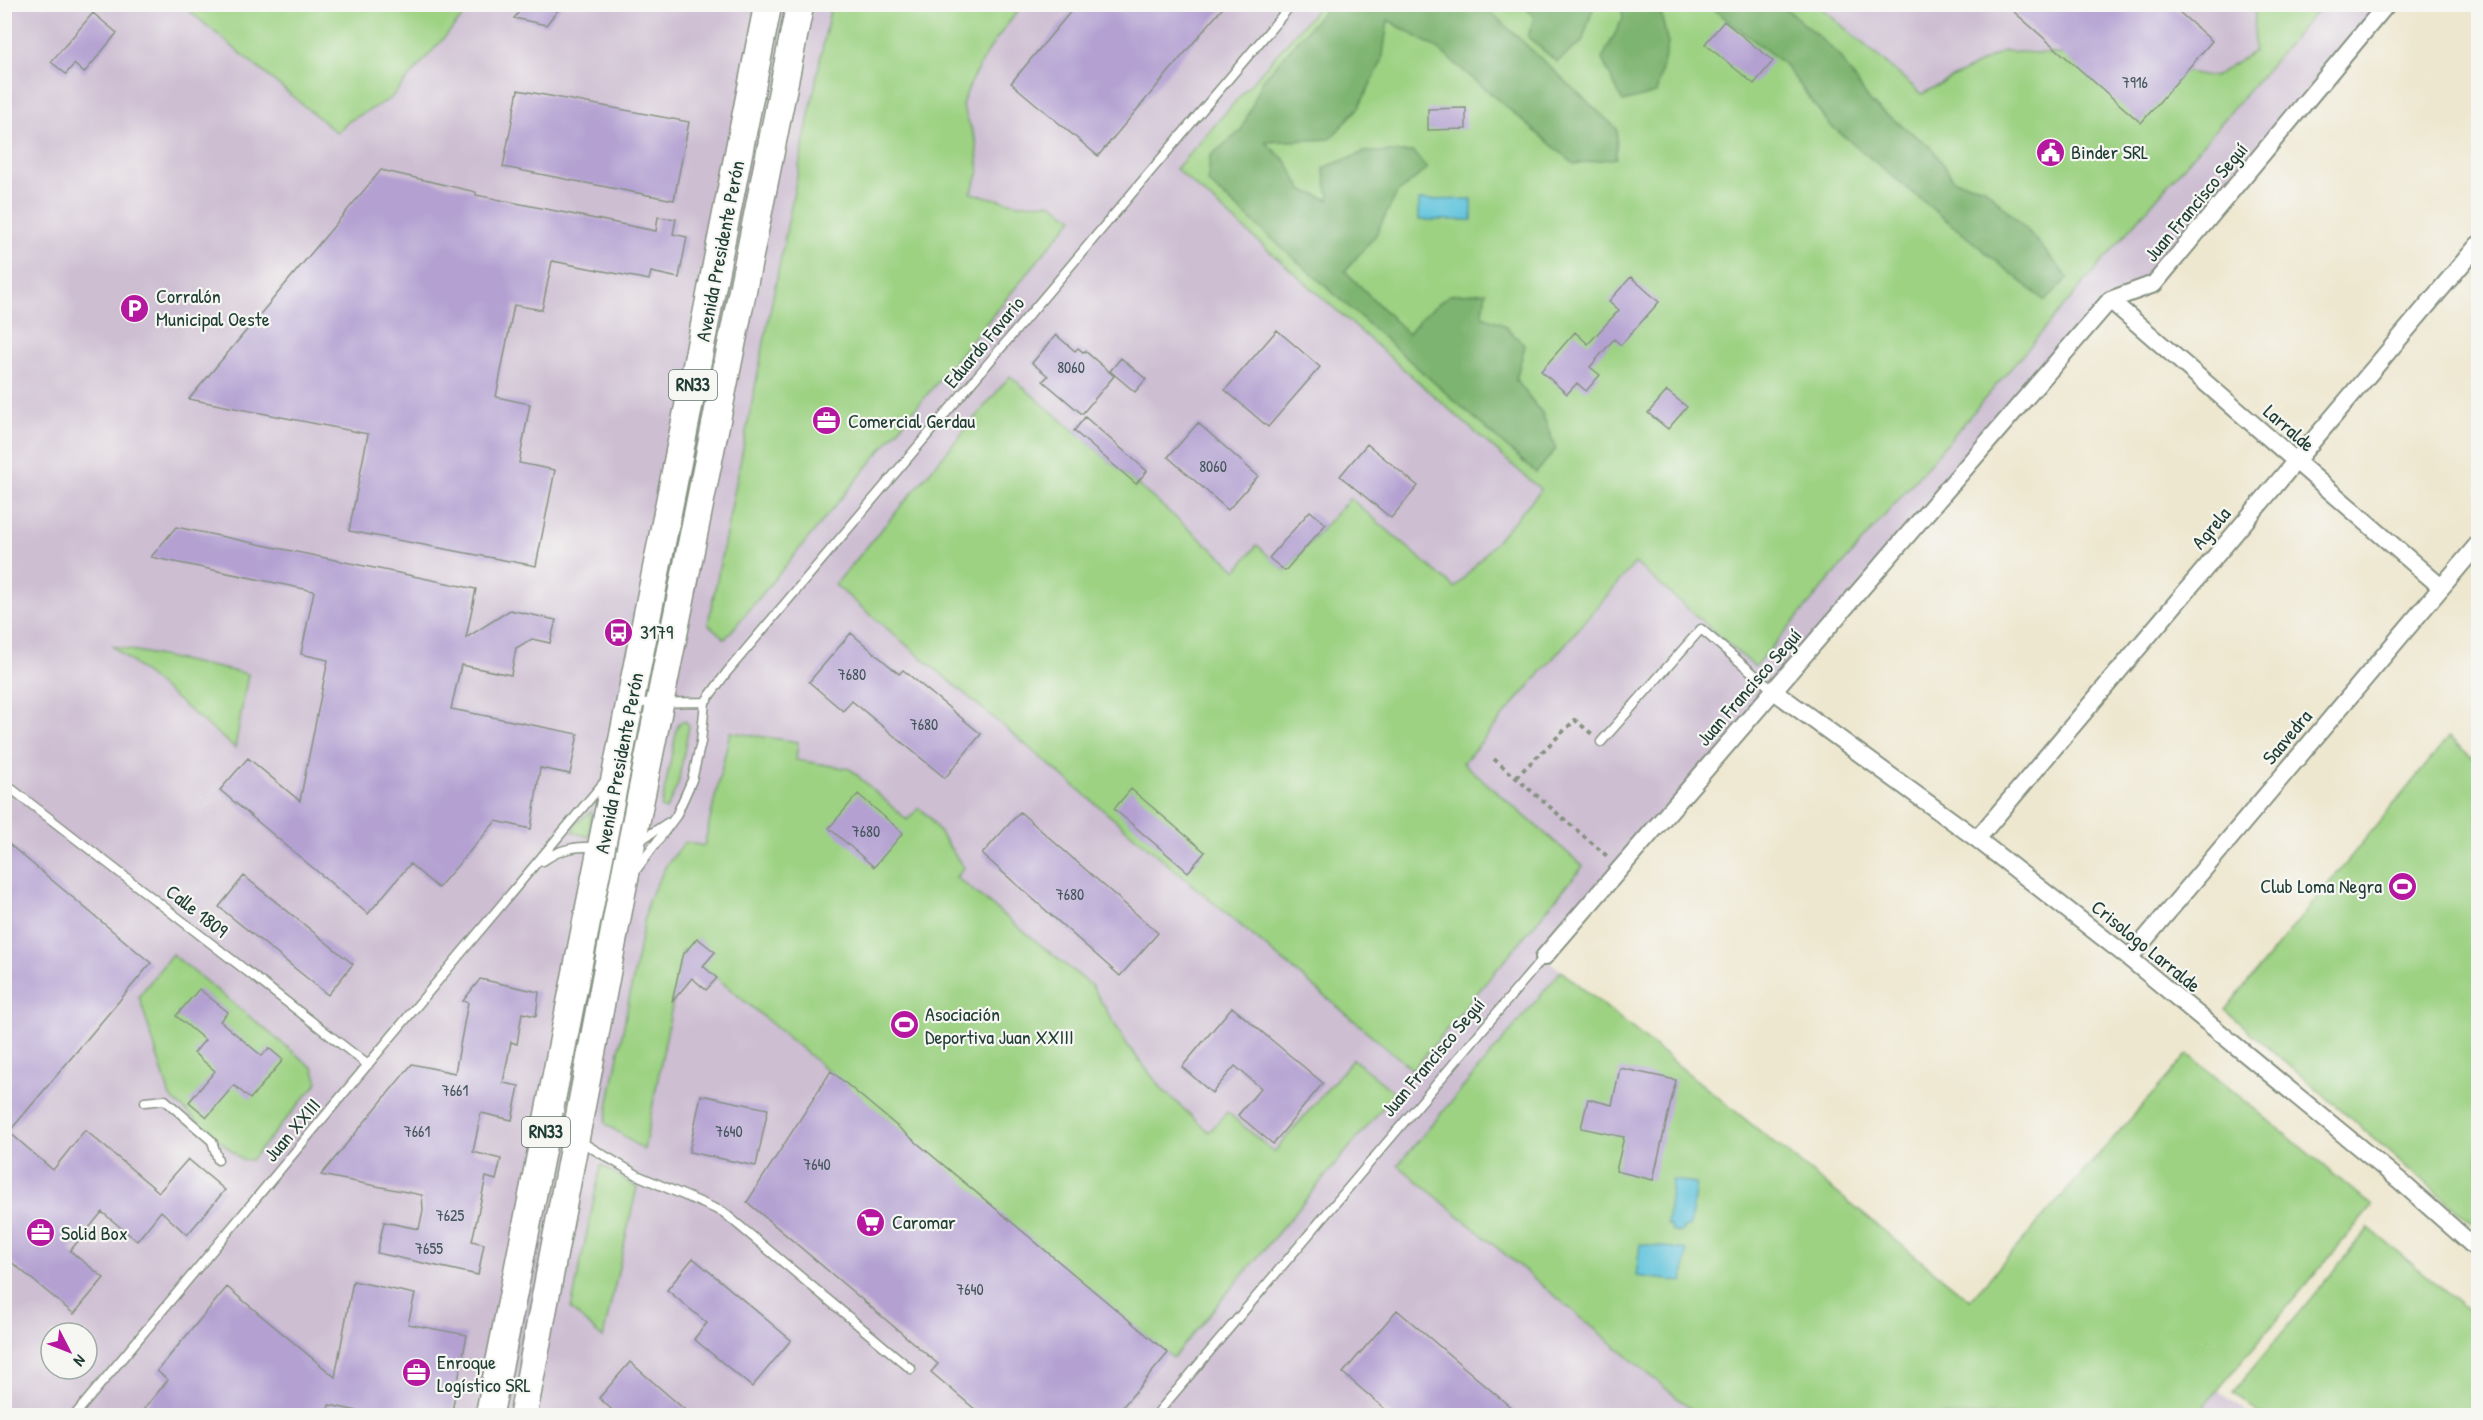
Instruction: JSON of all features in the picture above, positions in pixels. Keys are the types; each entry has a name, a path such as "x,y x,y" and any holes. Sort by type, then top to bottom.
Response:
{"main road":[{"name":"Avenida Presidente Perón","path":"523,1416 622,886 617,847 618,766 768,4"},
{"name":"Avenida Presidente Perón","path":"489,1416 617,847 659,703 800,4"}],"street":[{"name":"Juan Francisco Seguí","path":"1544,957 2110,300 2154,284 2387,4"},
{"name":"Agrela","path":"1977,839 2478,245"},
{"name":"Larralde","path":"2110,300 2441,587"},
{"name":"Saavedra","path":"2129,958 2478,544"},
{"name":"Crisologo Larralde","path":"1774,691 1977,839 2129,958 2399,1180 2478,1250"}],"lane":[{"name":"Eduardo Favario","path":"705,702 727,672 1292,4"},
{"path":"1601,742 1701,629 1774,691"},
{"path":"622,886 676,816 692,780 697,761 705,702 630,703"},
{"name":"Juan XXIII","path":"74,1416 618,766"},
{"name":"Calle 1809","path":"4,783 368,1065"},
{"path":"617,847 652,835 676,816"},
{"name":"Juan XXIII","path":"535,866 555,852 578,846 617,847"},
{"name":"Juan Francisco Seguí","path":"1155,1416 1544,957"},
{"path":"145,1102 165,1100 212,1141 218,1160"},
{"path":"575,1138 639,1176 723,1212 912,1369"}],"path":[{"path":"1516,777 1575,720 1601,742"},
{"path":"1494,759 1622,868"}],"shaded area":[{"path":"5,5 2387,5 2154,284 2110,300 1544,957 1970,1301 1875,1415 5,1416"},
{"path":"2218,1390 2249,1415 2197,1416"}],"green space":[{"path":"182,5 473,5 390,99 349,121 337,133"},
{"name":"Comercial Gerdau","path":"831,5 1023,5 988,52 962,105 976,141 979,172 971,193 1018,204 1051,203 1073,218 725,639 708,624"},
{"path":"1320,5 1818,5 1922,94 2003,51 2106,57 2214,77 2254,51 2255,5 2322,5 1755,667 1635,563 1463,763 1583,866 1413,1070 835,585 1010,376 1237,570 1257,545 1285,571 1350,498 1455,588 1541,490 1176,169"},
{"path":"1329,5 1483,5 1617,129 1616,158 1574,164 1438,49 1388,20 1382,61 1359,107 1330,139 1265,142 1286,161 1302,190 1330,200 1323,168 1365,152 1414,152 1427,169 1397,193 1375,236 1345,271 1408,334 1422,317 1449,295 1486,292 1482,316 1501,323 1525,345 1516,380 1542,413 1556,449 1536,473 1208,182 1210,156 1241,131 1263,80"},
{"path":"1523,5 1594,5 1582,42 1557,62 1528,37 1534,17"},
{"path":"1621,5 1659,5 1668,44 1656,93 1623,102 1602,59 1623,18"},
{"path":"1708,5 1782,5 1837,53 1871,103 1931,147 1954,180 1985,188 2029,232 2068,278 2045,301 1829,124 1784,64"},
{"path":"112,646 248,674 235,748"},
{"path":"685,721 689,726 678,784 666,810 661,808 677,728 680,722"},
{"name":"Asociación Deportiva Juan XXIII","path":"730,732 798,742 796,760 850,769 907,820 919,808 929,817 964,868 956,877 1092,986 1128,1046 1163,1090 1209,1132 1227,1112 1274,1152 1353,1059 1395,1093 1173,1358 683,950 644,1150 605,1123 648,901 666,866 685,842 704,846"},
{"name":"Club Loma Negra","path":"2449,737 2478,763 2478,1228 2225,1010"},
{"path":"592,811 589,837 573,832 576,823"},
{"path":"172,954 313,1068 318,1082 251,1160 242,1160 170,1097 139,996"},
{"path":"1561,971 1970,1300 2188,1054 2372,1206 2197,1415 1699,1416 1398,1165"},
{"path":"601,1165 637,1187 603,1338 571,1309"},
{"path":"2369,1228 2478,1319 2478,1415 2261,1415 2233,1392"}],"water":[{"path":"1472,199 1472,220 1419,220 1419,200"},
{"path":"1672,1180 1696,1183 1690,1227 1685,1227 1679,1233 1672,1231 1670,1225 1667,1225"},
{"path":"1640,1244 1687,1250 1683,1282 1636,1276"}],"building":[{"path":"526,4 563,4 546,25 514,18"},
{"path":"1077,4 1226,4 1098,156 1011,83"},
{"path":"2005,4 2170,4 2212,41 2141,123"},
{"path":"93,13 117,33 84,73 74,64 66,74 51,62"},
{"path":"1724,21 1773,61 1754,84 1705,44"},
{"path":"518,90 689,122 674,200 503,167"},
{"path":"1466,108 1466,129 1428,130 1428,109"},
{"path":"381,170 476,192 476,195 656,231 658,217 676,219 673,234 687,237 679,278 651,272 649,280 552,261 542,310 514,305 496,397 530,404 519,463 555,470 536,566 349,531 368,434 189,399"},
{"path":"1631,277 1659,302 1621,345 1614,339 1590,367 1600,375 1586,391 1577,383 1567,394 1541,371 1575,332 1588,344 1619,310 1609,301"},
{"path":"1277,330 1320,367 1268,427 1225,390"},
{"path":"1056,335 1075,351 1078,348 1085,351 1114,376 1082,414 1043,381 1048,376 1032,363"},
{"path":"1121,358 1146,379 1135,392 1110,371"},
{"path":"1667,391 1687,407 1668,429 1648,413"},
{"path":"1085,417 1147,471 1136,484 1074,431"},
{"path":"1198,423 1258,476 1228,510 1168,457"},
{"path":"1367,444 1418,486 1391,518 1340,476"},
{"path":"1310,511 1326,524 1285,571 1269,558"},
{"path":"176,527 476,589 466,638 510,610 556,620 550,643 532,639 516,648 511,675 461,665 451,709 578,734 570,774 540,768 531,829 496,821 438,888 410,864 368,914 220,790 248,758 300,801 328,660 301,654 314,591 151,557"},
{"path":"851,633 899,674 903,670 981,734 945,778 852,701 843,711 809,682"},
{"path":"1131,789 1205,852 1188,872 1114,809"},
{"path":"858,794 903,833 874,867 829,828"},
{"path":"1020,812 1158,933 1120,976 982,854"},
{"path":"4,840 151,963 9,1132 53,1170 85,1130 159,1192 188,1159 225,1190 187,1235 161,1211 137,1241 102,1212 70,1251 104,1278 74,1314 4,1256"},
{"path":"244,876 353,964 328,995 219,907"},
{"path":"697,938 715,952 703,966 717,978 706,990 692,978 672,1002 682,956"},
{"path":"480,979 539,992 536,1016 522,1013 517,1044 511,1042 503,1083 519,1086 512,1120 481,1113 473,1152 501,1159 496,1180 486,1177 472,1241 484,1244 478,1275 377,1253 384,1222 419,1229 423,1210 422,1195 321,1175 412,1064 455,1073 468,1002 463,1001"},
{"path":"199,989 228,1012 220,1021 262,1056 269,1048 283,1060 250,1099 234,1085 207,1117 189,1102 215,1071 194,1053 205,1040 176,1016"},
{"path":"1232,1007 1323,1083 1273,1144 1238,1115 1261,1088 1235,1066 1212,1093 1182,1067"},
{"path":"1620,1068 1676,1080 1653,1180 1616,1171 1624,1137 1581,1128 1588,1099 1612,1105"},
{"path":"831,1071 1168,1353 1115,1416 983,1416 931,1372 938,1364 747,1202"},
{"path":"701,1095 768,1109 756,1166 689,1152"},
{"path":"693,1258 791,1340 752,1387 694,1339 707,1323 667,1290"},
{"path":"353,1281 415,1294 408,1324 467,1335 451,1416 381,1416 329,1405 327,1416 138,1416 168,1380 157,1371 227,1287 335,1377"},
{"path":"1397,1310 1521,1416 1393,1416 1343,1373"},
{"path":"630,1362 692,1416 619,1416 599,1398"}],"place":[{"name":"Binder SRL","path":"2050,152"},
{"name":"Corralón Municipal Oeste","path":"135,308"},
{"name":"Comercial Gerdau","path":"827,421"},
{"name":"3179","path":"619,632"},
{"name":"Club Loma Negra","path":"2403,886"},
{"name":"Asociación Deportiva Juan XXIII","path":"904,1025"},
{"name":"Caromar","path":"871,1222"},
{"name":"Solid Box","path":"40,1233"},
{"name":"Enroque Logístico SRL","path":"416,1373"}]}
